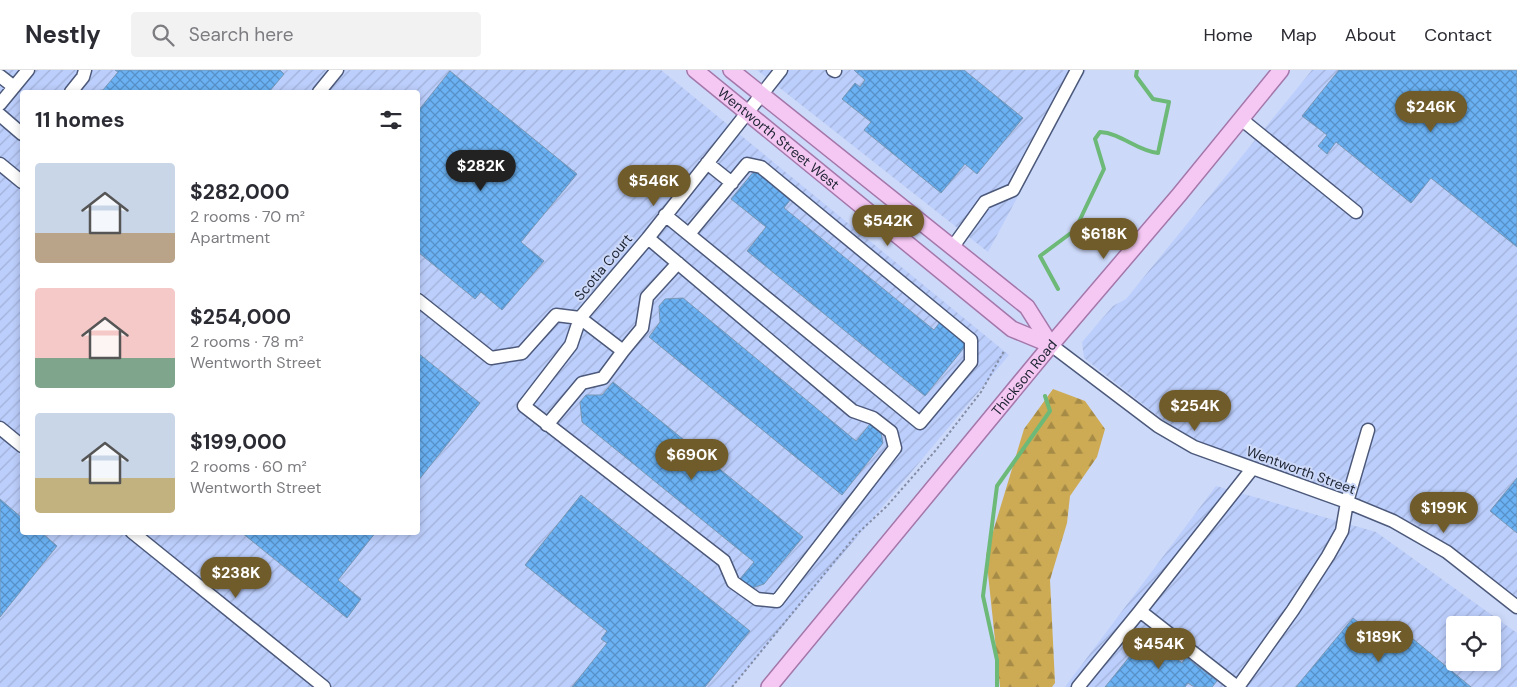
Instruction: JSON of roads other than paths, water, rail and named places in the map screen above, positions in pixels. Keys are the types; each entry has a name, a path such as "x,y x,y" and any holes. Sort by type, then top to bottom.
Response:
{"main road":[{"name":"Wentworth Street West","path":"695,70 1012,329 1051,345"},
{"name":"Wentworth Street West","path":"732,70 1027,308 1051,345"},
{"name":"Thickson Road","path":"769,687 1281,70"}],"street":[{"path":"0,104 28,70"},
{"path":"73,90 83,77 85,70"},
{"path":"321,90 337,70"},
{"name":"Scotia Court","path":"580,318 648,238 781,70"},
{"path":"952,248 985,202 1013,190 1077,70"},
{"path":"0,76 14,87"},
{"path":"0,115 20,132"},
{"path":"1241,119 1356,212"},
{"path":"707,162 732,183"},
{"path":"0,164 20,180"},
{"path":"665,215 920,423 971,362 971,340 761,167 747,164 689,234"},
{"path":"580,318 572,344 524,406 724,561 733,582 757,599 776,601 895,448 891,432 873,418 853,411 648,238"},
{"path":"547,425 582,383 603,378 642,328 647,297 678,262"},
{"path":"420,302 491,358 522,353 556,315 580,318 623,352"},
{"name":"Wentworth Street","path":"1051,345 1158,426 1194,447 1347,502 1393,521 1447,552 1517,607"},
{"path":"0,428 20,444"},
{"path":"1140,611 1238,687 1293,610 1342,531 1347,502 1368,430"},
{"path":"1078,687 1252,469"},
{"path":"136,535 324,687"}],"waterway":[{"path":"1058,289 1040,256 1075,230 1104,169 1095,139 1100,132 1115,135 1150,152 1158,153 1169,102 1153,99 1136,76 1137,70"},
{"path":"997,687 997,660 983,596 997,486 1050,411 1045,396"}]}
